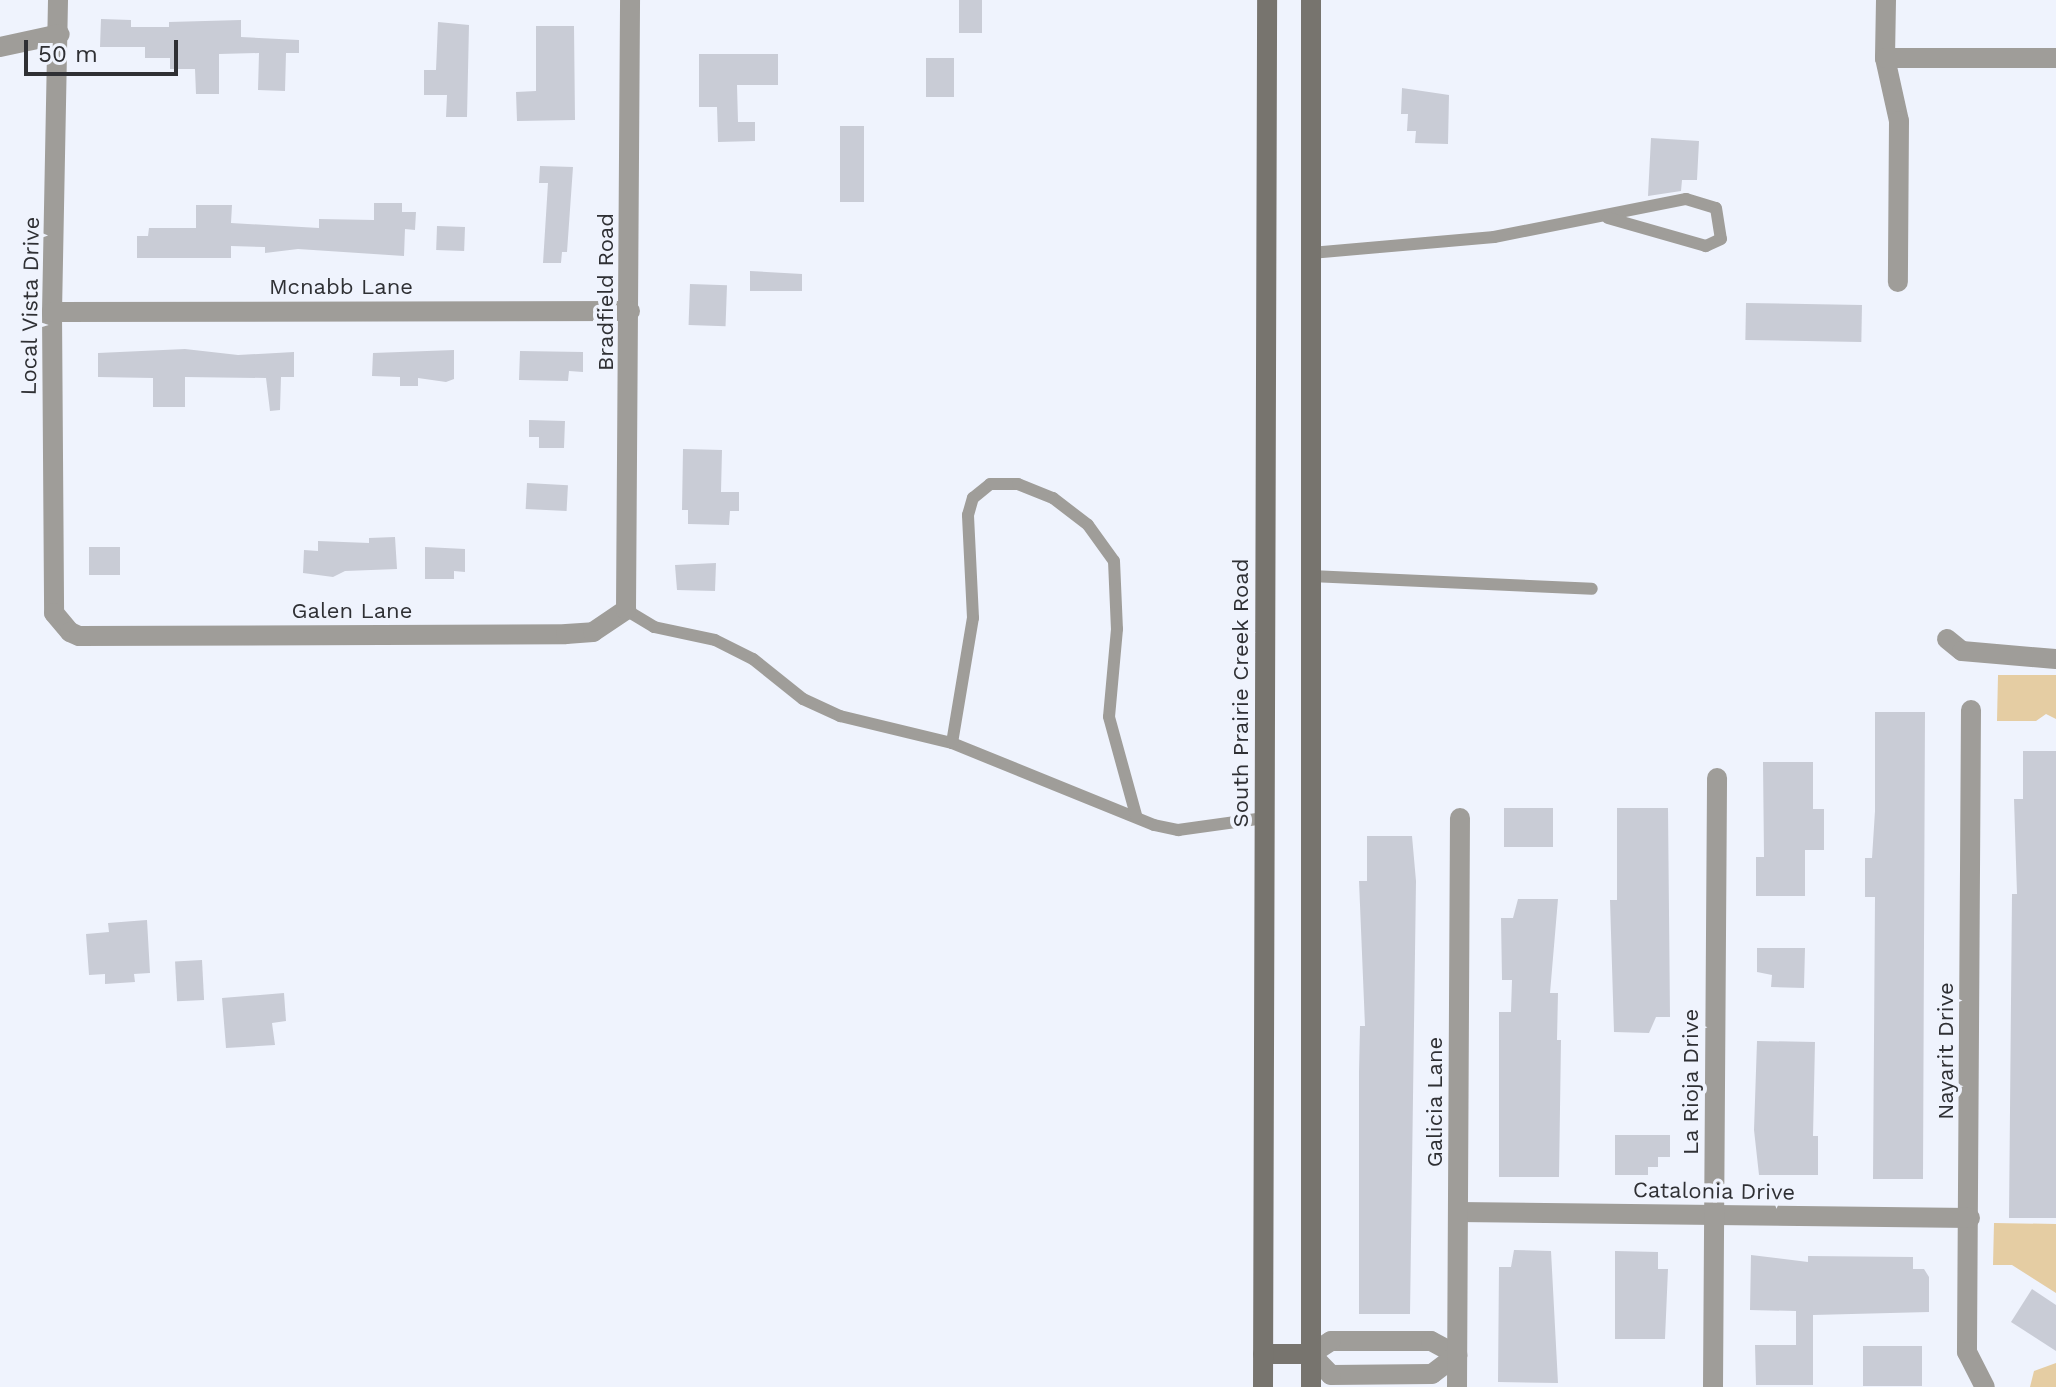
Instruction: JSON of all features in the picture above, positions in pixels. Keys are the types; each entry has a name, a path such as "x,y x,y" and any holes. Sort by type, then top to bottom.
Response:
{"main road":[{"name":"South Prairie Creek Road","path":"1263,1387 1267,0"},
{"path":"1311,0 1311,1387"},
{"path":"1263,1354 1311,1354"}],"street":[{"name":"Local Vista Drive","path":"54,613 52,312 60,34 58,0"},
{"name":"Bradfield Road","path":"626,610 629,583 630,0"},
{"path":"1886,0 1885,58 1899,121 1898,282"},
{"path":"0,47 60,34"},
{"path":"1885,58 2056,58"},
{"name":"Mcnabb Lane","path":"52,312 630,311"},
{"name":"Galen Lane","path":"54,613 70,632 79,636 566,634 593,632 626,610"},
{"path":"1947,639 1962,651 2056,659"},
{"name":"Nayarit Drive","path":"1971,710 1967,1352 1985,1387"},
{"name":"La Rioja Drive","path":"1713,1387 1717,778"},
{"name":"Galicia Lane","path":"1457,1387 1460,818"},
{"name":"Catalonia Drive","path":"1458,1212 1970,1218"},
{"path":"1331,1341 1431,1341 1457,1355 1432,1374 1331,1375 1311,1354 1331,1341"}],"lane":[{"path":"1311,253 1494,237 1608,218 1686,199 1716,208 1721,239 1706,246 1608,218"},
{"path":"952,743 973,618 968,515 973,498 990,484 1018,484 1053,498 1088,525 1114,561 1117,629 1109,717 1136,815"},
{"path":"1311,576 1592,589"},
{"path":"626,610 654,627 715,640 753,659 803,699 840,716 952,743 1004,769 1178,830 1264,818"}],"shaded area":[{"path":"1998,675 2056,675 2056,719 2046,714 2036,721 1997,721"},
{"path":"1994,1223 2056,1224 2056,1293 2012,1265 1993,1265"},
{"path":"2056,1363 2056,1387 2030,1387 2034,1371"}],"building":[{"path":"959,0 982,0 982,33 959,33"},
{"path":"101,19 131,20 131,27 169,27 169,22 241,20 241,37 299,40 299,53 286,53 285,91 258,90 259,53 219,54 219,94 196,94 195,69 170,69 170,58 145,58 145,47 100,47"},
{"path":"438,22 469,25 467,117 446,117 447,95 424,95 424,70 436,70"},
{"path":"536,26 574,26 575,120 517,121 516,92 536,91"},
{"path":"699,54 778,54 778,85 737,85 738,122 755,122 755,141 718,142 717,107 699,107"},
{"path":"926,58 954,58 954,97 926,97"},
{"path":"1402,88 1449,95 1448,144 1415,143 1416,131 1407,131 1408,114 1401,114"},
{"path":"840,126 864,126 864,202 840,202"},
{"path":"1651,138 1699,141 1697,180 1682,180 1681,191 1648,196"},
{"path":"540,166 573,167 567,252 562,252 561,263 543,263 548,183 539,183"},
{"path":"374,203 402,203 402,212 416,212 415,230 405,229 404,256 298,249 265,253 265,247 231,246 231,258 137,258 137,236 148,236 149,228 196,228 196,205 232,205 231,223 319,228 319,219 374,220"},
{"path":"437,226 465,227 464,251 436,250"},
{"path":"750,271 802,274 802,291 750,291"},
{"path":"690,284 727,285 726,326 689,325"},
{"path":"1746,303 1862,305 1861,342 1745,340"},
{"path":"185,349 238,355 294,352 294,377 281,377 280,410 270,411 266,378 185,377 185,407 153,407 153,378 98,377 98,353"},
{"path":"454,350 454,379 446,382 418,378 418,386 400,386 400,377 372,376 373,353"},
{"path":"520,351 583,352 583,372 569,371 568,381 519,380"},
{"path":"529,420 565,421 564,448 539,448 539,437 529,437"},
{"path":"683,449 722,450 721,492 739,492 739,511 730,511 729,525 688,524 688,510 682,510"},
{"path":"527,483 568,485 567,511 526,509"},
{"path":"395,537 397,569 345,571 333,577 303,573 304,550 318,551 318,541 369,543 369,538"},
{"path":"89,547 120,547 120,575 89,575"},
{"path":"425,547 465,549 465,572 454,571 454,579 425,579"},
{"path":"716,563 715,591 677,590 675,565"},
{"path":"1875,712 1925,712 1923,1179 1873,1179 1875,897 1865,897 1865,858 1872,858"},
{"path":"2023,751 2056,751 2056,1218 2009,1218 2012,894 2017,894 2014,799 2023,799"},
{"path":"1763,762 1813,762 1813,809 1824,809 1824,850 1805,850 1805,896 1756,896 1756,857 1764,857"},
{"path":"1504,808 1553,808 1553,847 1504,847"},
{"path":"1617,808 1668,808 1670,1017 1656,1017 1649,1033 1614,1032 1610,900 1617,900"},
{"path":"1367,836 1412,836 1416,881 1410,1314 1359,1314 1359,1072 1360,1026 1365,1026 1359,881 1367,881"},
{"path":"1518,899 1558,899 1550,993 1558,993 1557,1040 1561,1040 1559,1177 1499,1177 1499,1012 1511,1012 1512,980 1502,980 1501,918 1513,918"},
{"path":"147,920 150,973 134,974 135,982 105,984 105,974 89,975 86,934 109,932 108,923"},
{"path":"1757,948 1805,948 1804,988 1771,987 1772,975 1757,972"},
{"path":"202,960 204,1000 177,1001 175,961"},
{"path":"284,993 286,1021 272,1023 275,1045 226,1048 222,998"},
{"path":"1757,1041 1815,1042 1813,1136 1818,1136 1818,1175 1759,1175 1754,1130"},
{"path":"1615,1135 1670,1135 1670,1157 1658,1157 1658,1167 1648,1167 1648,1175 1615,1175"},
{"path":"1514,1250 1551,1251 1558,1383 1498,1382 1499,1267 1511,1267"},
{"path":"1615,1251 1658,1252 1658,1269 1668,1269 1665,1339 1615,1339"},
{"path":"1751,1255 1808,1262 1808,1256 1913,1257 1913,1269 1924,1269 1929,1277 1929,1312 1813,1315 1813,1385 1756,1385 1755,1345 1796,1345 1796,1311 1750,1310"},
{"path":"2032,1289 2056,1305 2056,1351 2011,1322"},
{"path":"1863,1346 1922,1346 1922,1386 1863,1386"}]}
